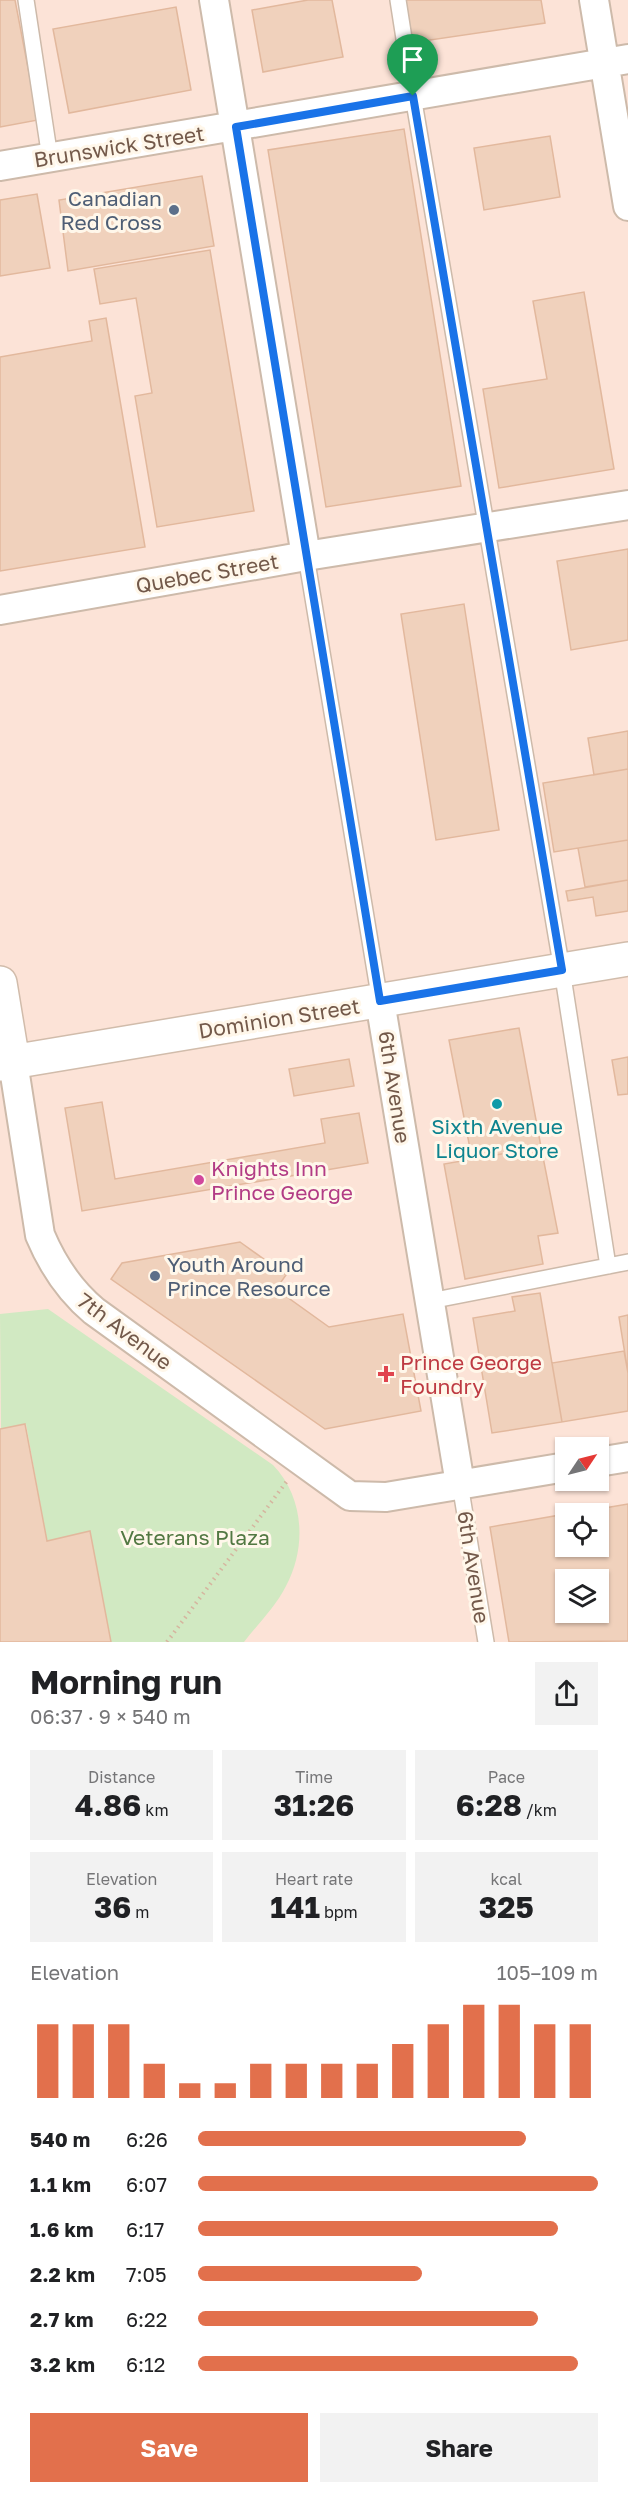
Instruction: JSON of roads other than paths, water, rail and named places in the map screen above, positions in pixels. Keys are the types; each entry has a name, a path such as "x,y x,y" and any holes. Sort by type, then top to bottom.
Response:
{"main road":[{"name":"Dominion Street","path":"7,1063 628,959"},
{"name":"7th Avenue","path":"0,983 7,1063"}],"street":[{"name":"6th Avenue","path":"214,0 306,556"},
{"path":"594,0 616,61 628,206"},
{"name":"Brunswick Street","path":"0,166 616,61"},
{"name":"Quebec Street","path":"0,610 306,556 628,505"},
{"name":"6th Avenue","path":"380,1001 460,1484"},
{"name":"7th Avenue","path":"7,1063 40,1235 50,1258 62,1276 76,1295 94,1311 350,1496 386,1497 555,1469"},
{"path":"609,1460 628,1457"}],"lane":[{"path":"26,0 50,158"},
{"path":"398,0 562,970 608,1266"},
{"name":"6th Avenue","path":"306,556 380,1001"},
{"path":"430,1301 628,1262"},
{"name":"6th Avenue","path":"460,1484 486,1642"}],"place":[{"name":"Canadian Red Cross","path":"174,210"},
{"name":"Sixth Avenue Liquor Store","path":"497,1104"},
{"name":"Knights Inn Prince George","path":"199,1180"},
{"name":"Youth Around Prince Resource","path":"155,1276"},
{"name":"Prince George Foundry","path":"386,1374"}],"park label":[{"name":"Veterans Plaza","path":"195,1537"}]}
